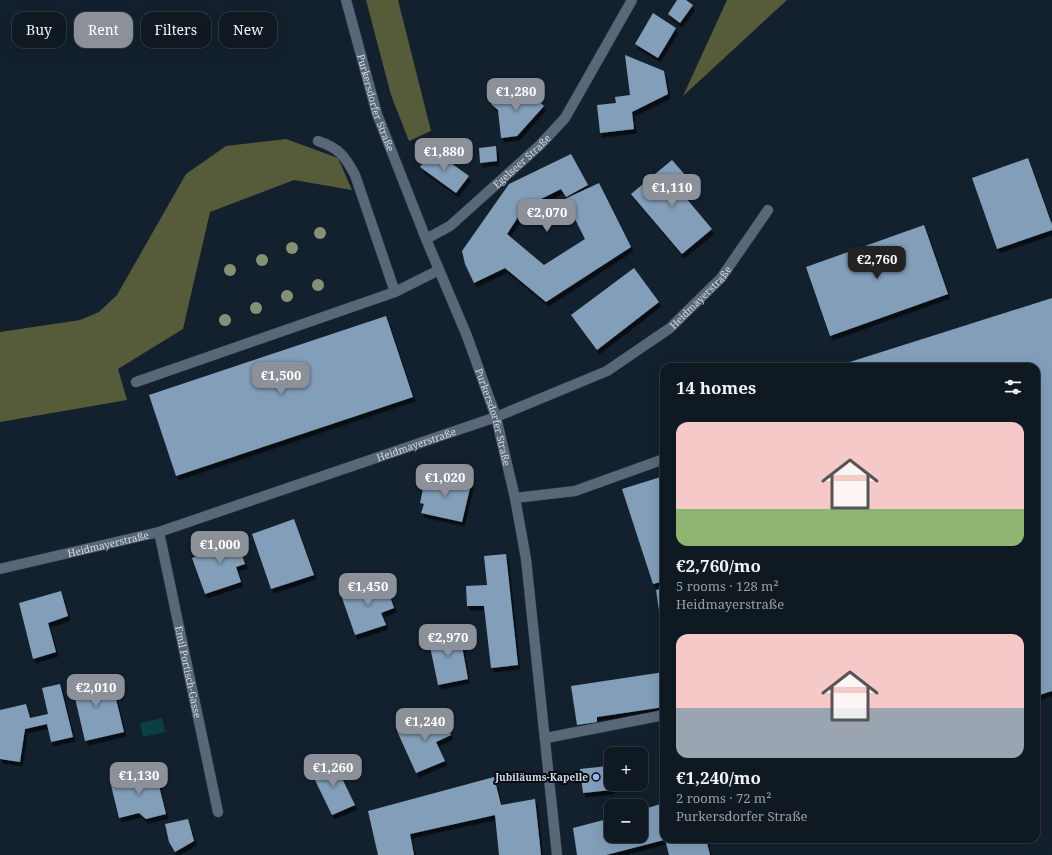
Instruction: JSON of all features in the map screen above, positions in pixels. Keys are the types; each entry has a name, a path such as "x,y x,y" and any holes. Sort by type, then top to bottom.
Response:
{"street":[{"name":"Purkersdorfer Straße","path":"346,0 377,114 426,239 467,336 496,417 515,498 526,560 546,738 557,855"},
{"name":"Egelseer Straße","path":"426,239 450,226 540,145 565,118 632,0"},
{"path":"318,141 339,151 348,161 355,175 395,292"},
{"name":"Heidmayerstraße","path":"0,569 159,532 496,417 607,371 670,328 721,278 768,210"},
{"path":"136,382 395,292 439,270"},
{"path":"515,498 575,491 660,460"},
{"name":"Emil Portisch-Gasse","path":"159,532 218,812"},
{"path":"546,738 660,717"}],"shaded area":[{"path":"366,0 398,0 431,131 409,141 391,95"},
{"path":"727,0 787,0 683,96"},
{"path":"286,139 338,158 352,190 294,180 210,212 183,329 118,369 127,400 0,422 0,332 80,320 99,312 117,295 186,174 226,146"},
{"path":"162,718 165,732 143,737 140,723"}],"building":[{"path":"677,0 686,0 693,5 680,23 668,14"},
{"path":"653,13 676,28 658,58 635,44"},
{"path":"625,55 664,71 668,94 632,112 634,129 600,133 597,105 616,103 615,97 630,95"},
{"path":"524,88 544,106 517,136 501,138 498,110 491,104 502,91 513,101"},
{"path":"496,146 497,161 480,163 479,148"},
{"path":"433,150 469,176 456,193 420,167"},
{"path":"571,154 588,185 566,197 561,189 521,209 522,211 507,234 544,265 585,239 565,199 599,183 631,247 546,302 505,268 474,283 465,264 462,251 509,184"},
{"path":"1028,158 1052,225 1052,230 997,249 972,178"},
{"path":"672,160 686,176 675,185 712,229 682,254 631,194"},
{"path":"924,225 948,294 830,336 806,267"},
{"path":"634,268 659,302 597,350 571,315"},
{"path":"1052,298 1052,691 1040,695 1040,363 847,363"},
{"path":"386,316 413,397 176,476 149,395"},
{"path":"426,474 471,484 462,522 421,513 424,504 420,503"},
{"path":"660,477 660,582 653,584 622,489"},
{"path":"294,519 314,575 271,589 252,534"},
{"path":"234,533 245,564 236,567 241,582 205,594 192,558 222,547 219,538"},
{"path":"506,554 518,665 491,668 484,606 467,606 466,586 487,585 484,556"},
{"path":"384,580 394,608 381,613 386,625 355,635 341,595"},
{"path":"660,589 660,617 656,590"},
{"path":"61,591 68,616 48,623 56,652 33,659 19,603"},
{"path":"459,630 468,679 438,685 428,637"},
{"path":"660,673 660,708 597,717 597,722 577,725 571,686"},
{"path":"102,674 107,697 115,695 124,732 85,741 71,681"},
{"path":"60,684 73,737 51,742 47,724 25,729 20,762 0,759 0,710 26,704 30,718 48,714 42,688"},
{"path":"441,712 451,735 436,742 445,761 416,773 397,731"},
{"path":"334,762 355,805 332,815 311,772"},
{"name":"Jubiläums-Kapelle","path":"604,766 604,791 583,793 580,769"},
{"path":"155,770 166,814 146,819 139,813 119,818 110,781"},
{"path":"494,777 501,805 535,799 541,855 499,855 495,815 410,834 414,855 378,855 368,811"},
{"path":"660,804 660,841 606,855 577,855 573,828 604,820 604,843 648,843 648,808"},
{"path":"188,819 194,841 175,852 169,842 165,824"},
{"path":"666,843 707,843 710,855 669,855"}],"place":[{"name":"Jubiläums-Kapelle","path":"596,777"}]}
